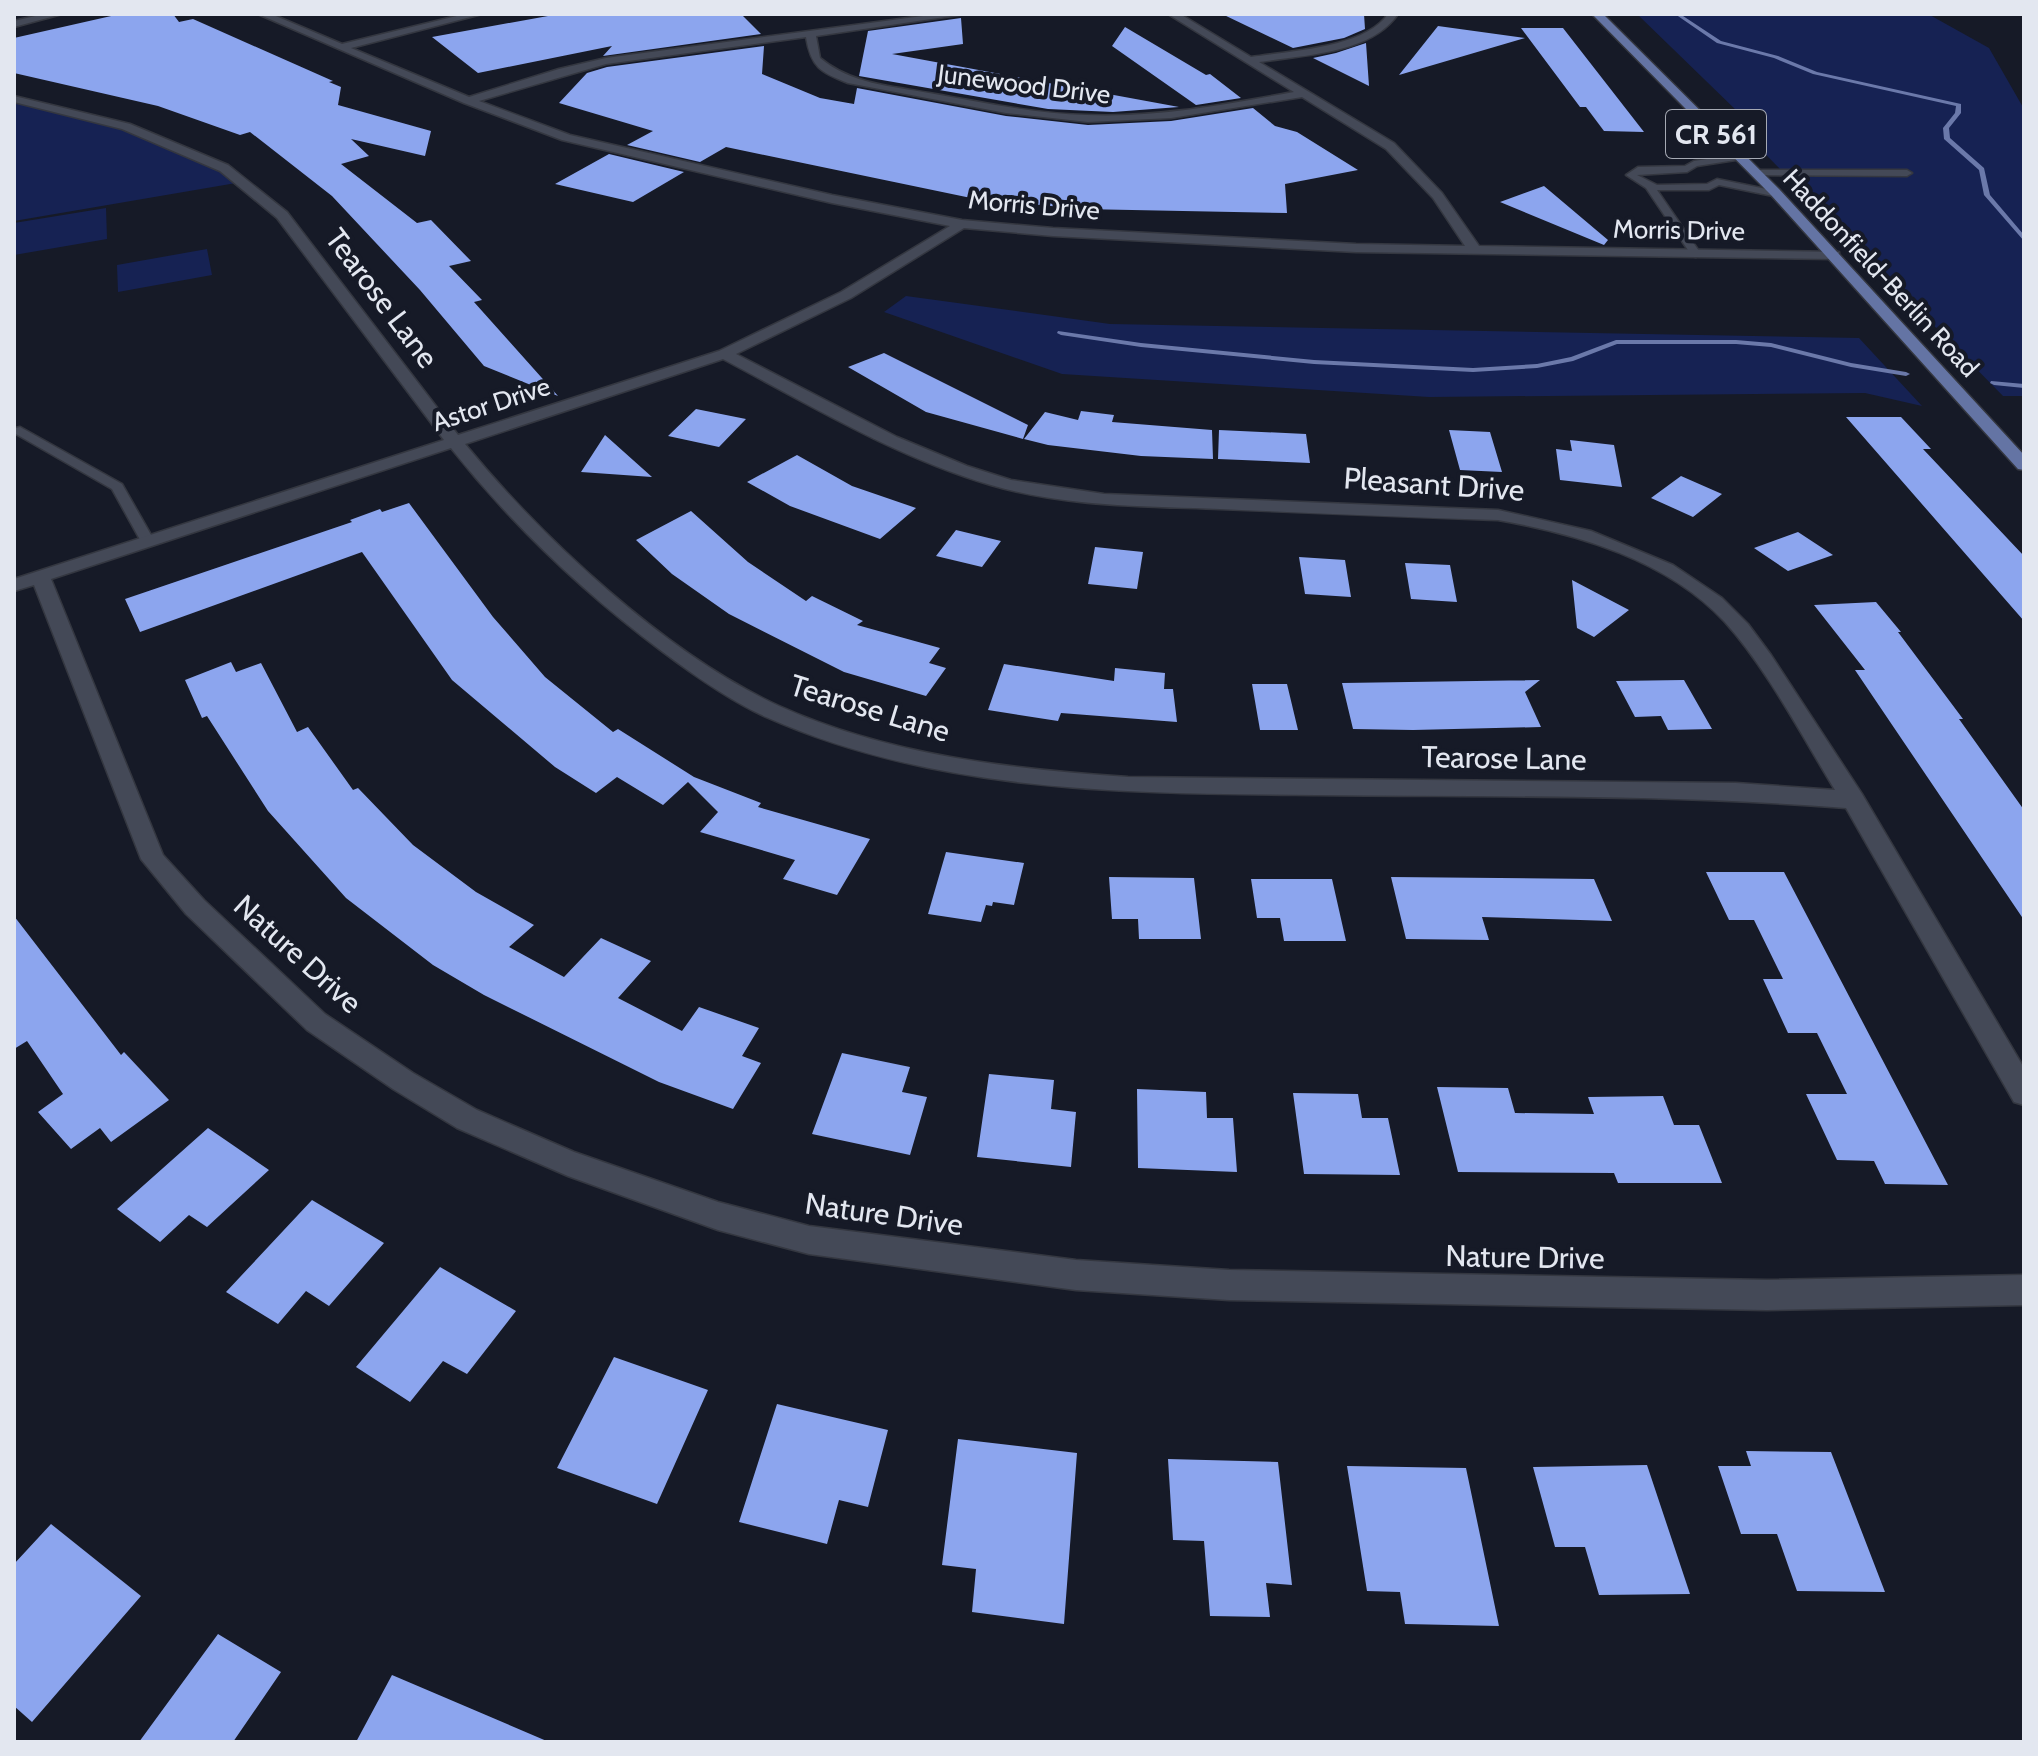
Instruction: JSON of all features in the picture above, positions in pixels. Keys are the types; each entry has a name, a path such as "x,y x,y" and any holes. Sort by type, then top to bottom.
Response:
{"main road":[{"name":"Haddonfield-Berlin Road","path":"1597,14 1778,194 2024,465"}],"street":[{"path":"14,24 57,14"},
{"name":"Morris Drive","path":"263,14 468,101 566,138 832,199 962,224 1233,243 1476,252 1834,255"},
{"path":"341,47 477,14"},
{"path":"468,101 606,61 960,14"},
{"path":"1173,14 1390,146 1453,212 1476,252"},
{"path":"1250,60 1365,38 1383,28 1391,21 1393,14"},
{"name":"Junewood Drive","path":"811,35 815,59 831,72 846,78 1060,117 1154,116 1307,93"},
{"name":"Tearose Lane","path":"14,99 126,126 224,168 263,198 282,215 453,444 559,559 645,632 771,711 820,730 933,761 1044,780 1128,785 1736,791 1854,800"},
{"name":"Astor Drive","path":"27,581 724,354 846,295 962,224"},
{"name":"Pleasant Drive","path":"724,354 944,463 996,481 1052,493 1104,499 1498,515 1535,520 1635,554 1678,576 1715,602 1741,628 1854,800 2024,1093"},
{"name":"Nature Drive","path":"27,581 153,859 195,907 316,1022 378,1064 467,1119 583,1169 718,1216 809,1240 1076,1275 1229,1285 1751,1295 2024,1290"}],"lane":[{"path":"1739,157 1694,164 1687,169 1638,170 1631,175 1640,185 1650,187 1709,187 1717,182 1778,194"},
{"path":"1687,169 1709,187"},
{"path":"1756,173 1907,173"},
{"path":"1650,187 1696,254"},
{"path":"20,431 117,487 148,542"}],"shaded area":[{"path":"1637,14 1928,14 1989,48 2024,109 2024,396 2003,396 1726,114 1738,112"},
{"path":"14,99 103,120 162,139 217,165 242,182 14,221"},
{"path":"106,208 107,239 14,255 14,223"},
{"path":"207,249 212,275 118,292 117,265"},
{"path":"906,296 1110,324 1859,338 1922,406 1865,393 1429,397 1062,374 884,312"}],"building":[{"path":"120,14 173,14 179,22 193,19 333,81 329,82 341,87 338,105 431,131 425,156 351,139 369,156 341,164 417,223 431,220 471,261 449,266 482,300 474,302 558,396 484,366 420,290 332,196 250,132 240,135 158,106 14,73 14,38"},
{"path":"559,14 741,14 761,34 603,56 612,46 478,73 432,37"},
{"path":"1222,14 1364,14 1365,29 1344,38 1293,48"},
{"path":"961,18 963,44 892,54 1179,107 1113,112 1048,109 859,76 868,31"},
{"path":"1438,26 1525,38 1399,75"},
{"path":"1125,27 1206,75 1210,74 1241,98 1196,105 1112,46"},
{"path":"1521,28 1563,28 1644,132 1604,131 1586,107 1580,107"},
{"path":"1366,43 1369,86 1313,58 1336,53"},
{"path":"764,46 762,74 820,98 854,104 857,88 1006,116 1088,125 1171,121 1253,108 1275,126 1297,132 1358,170 1285,184 1287,213 1081,209 971,198 726,147 700,162 627,145 653,131 559,103 587,73 607,67"},
{"path":"609,154 684,172 633,202 555,184"},
{"path":"1544,186 1608,240 1604,245 1500,202"},
{"path":"884,353 1028,425 1023,439 926,412 848,367"},
{"path":"696,409 746,419 719,447 668,436"},
{"path":"1081,411 1114,415 1112,422 1212,430 1213,459 1141,456 1048,445 1024,439 1045,412 1078,420"},
{"path":"1846,417 1901,417 1931,449 1923,449 2024,556 2024,621"},
{"path":"1219,430 1306,434 1310,463 1218,459"},
{"path":"1449,430 1490,432 1502,472 1460,470"},
{"path":"605,435 652,477 581,472"},
{"path":"1570,440 1614,445 1622,487 1560,480 1556,449 1572,451"},
{"path":"797,455 852,486 916,508 880,539 790,506 747,482"},
{"path":"1681,476 1722,494 1693,517 1651,498"},
{"path":"409,503 493,617 545,677 613,732 618,729 694,777 761,803 758,807 870,839 837,895 783,879 795,860 700,832 718,812 688,782 663,805 617,777 596,793 555,767 452,680 362,552 140,632 125,599 352,522 350,520 380,509 382,512"},
{"path":"691,511 748,562 806,601 812,596 863,621 857,625 940,648 929,663 946,668 926,696 844,672 729,614 672,574 636,540"},
{"path":"956,530 1001,541 982,567 936,556"},
{"path":"1798,532 1833,555 1788,571 1754,548"},
{"path":"1095,547 1143,552 1137,589 1088,584"},
{"path":"1299,557 1345,560 1351,597 1305,594"},
{"path":"1405,563 1450,565 1457,602 1411,599"},
{"path":"1572,580 1629,610 1594,637 1577,628"},
{"path":"1876,602 1963,719 1959,719 2024,810 2024,920 1855,670 1865,670 1814,605"},
{"path":"231,662 236,672 261,663 297,732 308,727 353,790 358,788 413,845 476,892 534,925 509,947 564,977 601,938 651,961 618,998 682,1031 699,1007 759,1028 742,1056 761,1063 733,1109 659,1082 484,995 433,965 346,898 268,811 207,716 202,718 185,680"},
{"path":"1004,664 1114,681 1115,668 1165,673 1164,689 1173,689 1177,722 1061,713 1058,721 988,710"},
{"path":"1540,680 1525,692 1541,727 1413,730 1353,729 1342,683"},
{"path":"1684,680 1712,729 1668,730 1661,716 1635,717 1616,681"},
{"path":"1252,684 1287,684 1298,730 1260,730"},
{"path":"946,852 1024,863 1014,905 993,902 992,906 986,905 981,922 928,914"},
{"path":"1706,872 1784,872 1948,1185 1885,1184 1874,1161 1837,1160 1806,1094 1847,1094 1817,1033 1788,1033 1763,979 1783,979 1754,920 1729,920"},
{"path":"1109,877 1194,878 1201,939 1139,939 1138,919 1112,919"},
{"path":"1391,877 1594,879 1612,921 1482,917 1489,940 1406,939"},
{"path":"1251,879 1332,879 1346,941 1284,941 1280,918 1257,918"},
{"path":"14,916 121,1055 124,1052 169,1100 111,1142 100,1128 71,1149 38,1112 63,1094 27,1041 14,1049"},
{"path":"842,1053 910,1067 902,1092 927,1097 910,1155 812,1134"},
{"path":"989,1074 1054,1080 1051,1109 1076,1112 1071,1167 977,1157"},
{"path":"1437,1087 1508,1088 1515,1113 1594,1114 1588,1097 1663,1096 1674,1125 1699,1125 1722,1183 1618,1183 1614,1173 1458,1172"},
{"path":"1137,1089 1206,1092 1207,1118 1233,1118 1237,1172 1138,1168"},
{"path":"1293,1093 1358,1094 1362,1118 1388,1118 1400,1175 1304,1174"},
{"path":"208,1128 269,1170 207,1227 189,1215 160,1242 117,1209"},
{"path":"312,1200 384,1243 329,1306 306,1291 278,1324 226,1292"},
{"path":"440,1267 516,1311 467,1374 443,1361 410,1402 356,1367"},
{"path":"614,1357 708,1390 657,1504 557,1468"},
{"path":"777,1404 888,1430 868,1507 839,1500 827,1544 739,1522"},
{"path":"958,1439 1077,1453 1064,1624 972,1612 976,1569 942,1565"},
{"path":"1746,1451 1831,1452 1885,1592 1797,1591 1777,1534 1741,1534 1718,1466 1751,1466"},
{"path":"1168,1459 1278,1462 1292,1585 1266,1583 1270,1617 1210,1616 1204,1541 1173,1540"},
{"path":"1647,1465 1690,1594 1599,1595 1585,1547 1555,1547 1533,1467"},
{"path":"1347,1466 1466,1468 1499,1626 1405,1624 1400,1592 1367,1591"},
{"path":"51,1524 141,1596 32,1722 14,1706 14,1564"},
{"path":"218,1634 281,1672 233,1742 139,1742"},
{"path":"392,1675 549,1742 356,1742"}],"waterway":[{"path":"1677,14 1719,42 1776,57 1815,73 1959,105 1958,113 1946,128 1947,139 1982,169 1987,195 2024,239"},
{"path":"1061,333 1141,345 1314,362 1473,370 1537,366 1573,359 1616,342 1736,342 1771,345 1851,365 1906,374"},
{"path":"1994,383 2024,386"}]}
